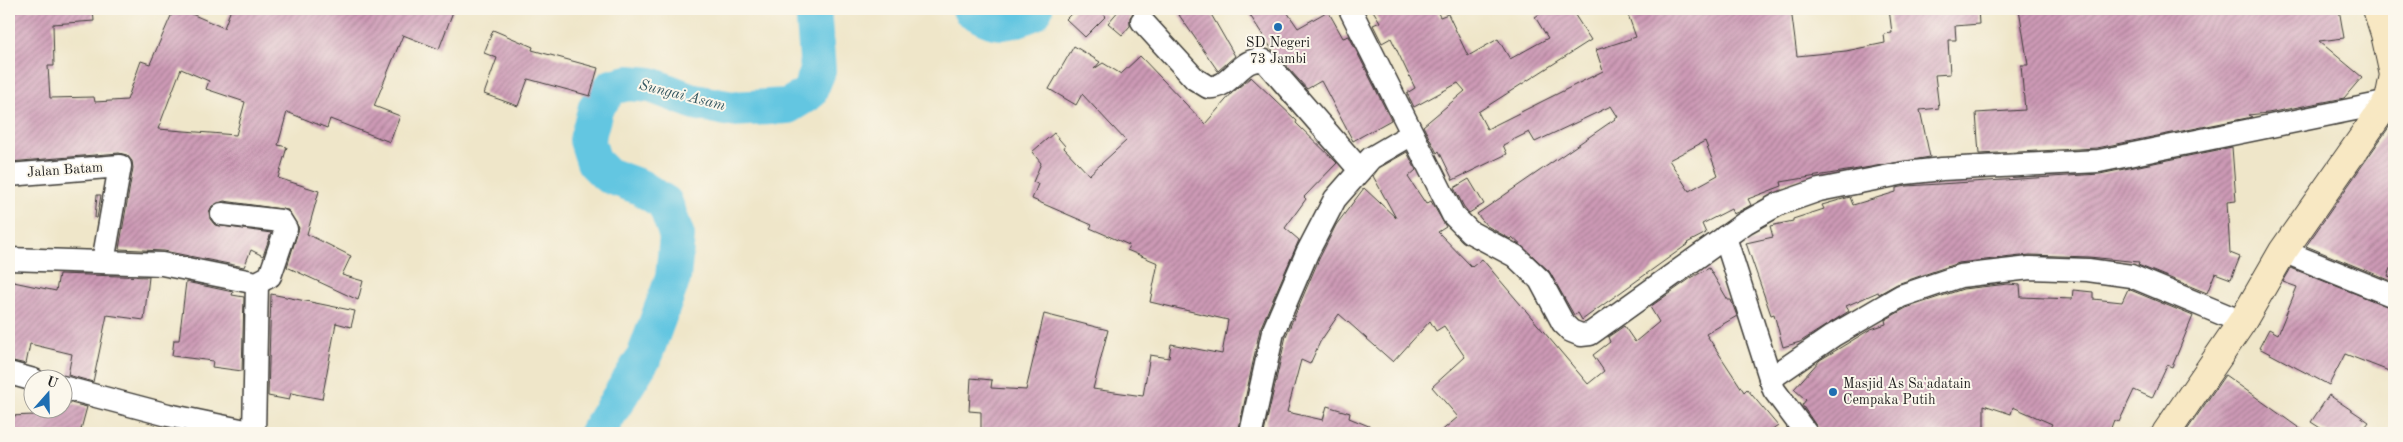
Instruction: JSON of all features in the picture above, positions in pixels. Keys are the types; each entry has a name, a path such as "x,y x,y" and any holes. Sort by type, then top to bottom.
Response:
{"street":[{"path":"1350,9 1365,34 1453,215 1470,232 1515,256 1540,280 1563,323 1571,331 1581,335 1590,334 1745,223 1779,204 1818,190 1904,173 1942,169 2100,161 2392,100"},
{"path":"2166,433 2242,322 2283,251 2392,100 2394,75 2385,34 2377,9"},
{"path":"1142,22 1196,79 1208,86 1215,87 1224,83 1247,62 1259,60 1265,62 1360,170"},
{"path":"1251,433 1273,332 1307,253 1335,199 1370,158 1412,134"},
{"name":"Jalan Batam","path":"9,175 120,166 103,262"},
{"path":"9,258 162,264 257,283 270,276 286,229 282,221 222,214"},
{"path":"1725,238 1774,390 1797,431"},
{"path":"2283,251 2394,296"},
{"path":"1770,379 1834,335 1901,296 1960,276 2030,268 2088,270 2131,276 2242,322"},
{"path":"72,390 168,415 255,433 257,283"},
{"path":"9,373 22,377"}],"building":[{"path":"15,9 93,9 94,21 53,24 54,66 48,66 50,98 94,97 95,102 127,100 141,61 150,64 174,9 180,9 224,28 231,9 454,9 439,49 403,35 374,106 400,116 390,142 330,119 327,128 287,112 278,145 287,147 278,178 319,191 307,234 351,256 342,275 363,281 358,300 287,267 299,228 288,210 224,201 212,206 209,212 210,219 215,225 271,233 263,256 251,250 244,267 164,251 119,249 133,168 132,161 127,155 119,153 9,162 9,12 15,12","holes":["181,69 209,81 206,89 245,102 236,135 158,129"]},
{"path":"1076,9 1098,9 1106,16 1085,37 1066,19"},
{"path":"1120,9 1138,9 1130,17 1130,26 1122,35 1108,23"},
{"path":"1189,9 1208,9 1235,56 1218,71 1179,15"},
{"path":"1246,9 1285,9 1298,28 1328,11 1343,38 1349,36 1391,120 1353,141 1321,81 1307,89 1273,51"},
{"path":"1372,9 1436,9 1440,17 1448,14 1468,56 1498,39 1510,59 1548,38 1535,17 1547,9 1571,9 1591,40 1478,112 1487,129 1603,71 1596,50 1636,37 1626,9 1791,9 1797,56 1846,51 1885,43 1884,34 1892,33 1889,9 1978,9 1979,24 1955,26 1956,40 1948,40 1950,74 1935,75 1939,108 1920,110 1930,157 1781,182 1782,186 1748,199 1751,205 1738,212 1733,214 1731,209 1702,224 1706,233 1687,243 1582,320 1578,313 1574,315 1549,271 1512,237 1510,239 1487,226 1477,214 1618,117 1611,106 1535,142 1529,132 1503,145 1507,154 1453,180 1439,151 1437,153 1423,126 1465,91 1458,83 1414,107 1407,93 1415,88 1391,38 1382,43 1373,25 1380,22","holes":["1705,141 1718,175 1689,191 1669,160"]},
{"path":"2019,9 2339,9 2344,38 2319,41 2362,77 2344,98 2268,113 2248,115 2252,117 2097,148 1979,154 1976,113 2025,110 2021,65 2028,65"},
{"path":"493,30 533,47 532,50 598,68 590,96 528,79 518,106 484,94 497,58 484,53"},
{"path":"1074,46 1100,62 1094,69 1103,63 1121,74 1140,56 1205,124 1232,93 1251,77 1337,163 1304,197 1306,199 1285,228 1299,240 1260,329 1238,433 981,433 981,412 969,411 971,378 992,380 991,388 1026,390 1044,314 1108,330 1093,389 1143,396 1150,355 1169,358 1171,344 1222,354 1228,320 1150,302 1158,263 1127,250 1129,245 1090,228 1092,225 1032,199 1038,184 1033,182 1041,163 1032,152 1054,133 1065,146 1064,148 1089,175 1126,141 1082,94 1076,105 1049,89"},
{"path":"2394,120 2394,261 2388,276 2394,278 2394,282 2306,246"},
{"path":"2232,147 2236,201 2227,202 2230,253 2240,257 2231,279 2215,273 2207,293 2138,265 2139,262 2089,257 2030,255 1958,263 1897,284 1879,294 1878,292 1846,306 1849,311 1800,342 1783,347 1774,314 1771,315 1746,243 1773,237 1770,226 1793,221 1793,219 1824,209 1822,205 1850,197 1853,205 1896,192 1896,188 1907,186 2100,174"},
{"path":"1407,152 1416,170 1408,177 1426,204 1431,201 1446,227 1438,232 1472,267 1482,259 1588,384 1604,371 1593,355 1610,342 1608,337 1624,326 1635,342 1659,322 1650,307 1691,278 1709,268 1728,300 1731,300 1737,316 1706,334 1744,392 1747,389 1778,426 1768,433 1439,433 1458,417 1432,387 1465,357 1444,326 1436,331 1430,321 1393,362 1339,314 1320,342 1310,364 1301,360 1287,412 1323,420 1327,406 1350,413 1349,418 1386,433 1264,433 1286,336 1319,259 1336,225 1364,188 1396,218 1373,176 1379,168"},
{"path":"1469,179 1484,204 1469,213 1454,188"},
{"path":"97,195 101,195 97,218 95,218"},
{"path":"2291,268 2394,309 2394,373 2345,354 2329,385 2259,348 2269,329 2278,334 2297,287 2283,282"},
{"path":"59,274 149,277 144,320 107,315 93,382 72,376 72,370 69,370 72,354 30,344 26,364 9,360 9,281 56,291"},
{"path":"186,282 233,292 232,295 244,297 242,371 212,367 213,361 172,356 174,340 179,340"},
{"path":"2008,284 2020,285 2021,297 2072,299 2073,290 2093,292 2093,299 2122,302 2128,289 2193,316 2172,367 2167,365 2152,398 2134,390 2119,422 2114,420 2109,433 2047,433 2052,424 2013,407 2011,414 1984,405 1984,433 1822,433 1802,405 1806,400 1794,389 1820,360 1871,329 1886,324 1885,320 1906,308 1963,289"},
{"path":"271,294 355,311 351,327 336,323 322,399 291,393 289,400 268,396"},
{"path":"2225,375 2306,433 2185,433"},
{"path":"2329,395 2369,422 2361,433 2328,433 2311,422"},
{"path":"72,403 87,407 80,433 9,433 9,416 22,416 22,420 72,420"}],"waterway":[{"name":"Sungai Asam","path":"597,433 644,357 673,278 677,236 665,203 640,187 607,175 594,162 587,140 596,107 612,87 628,83 651,85 695,102 732,109 788,106 809,93 818,71 813,9"},
{"name":"Sungai Asam","path":"970,9 994,21 1001,22 1023,17 1033,13 1035,9"}],"place":[{"name":"SD Negeri 73 Jambi","path":"1278,27"},
{"name":"Masjid As Sa'adatain Cempaka Putih","path":"1833,392"}]}
